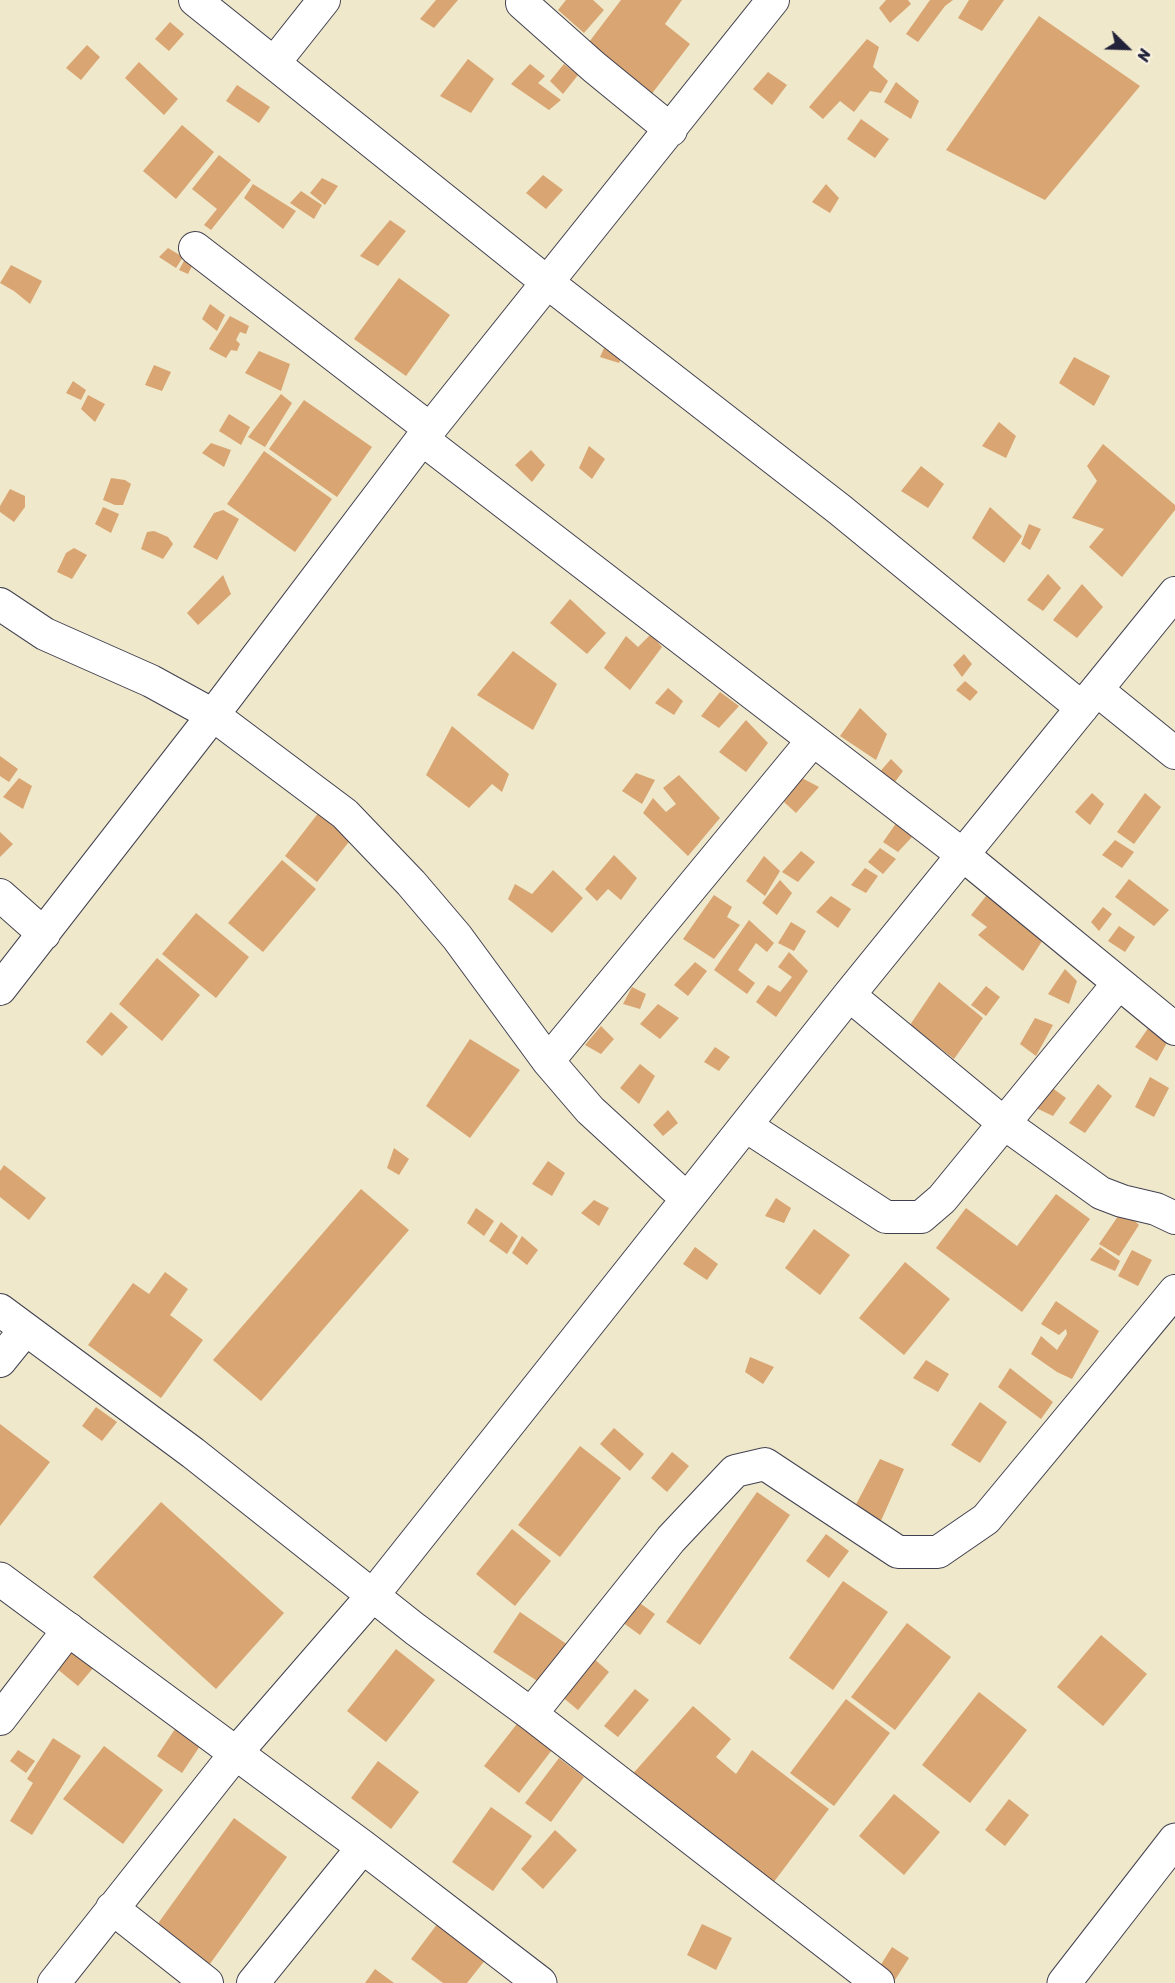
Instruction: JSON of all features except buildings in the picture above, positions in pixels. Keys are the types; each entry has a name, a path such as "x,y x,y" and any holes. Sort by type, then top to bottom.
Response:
{"main road":[{"path":"0,1579 363,1847 540,1983"},
{"path":"1064,1983 1175,1840"}],"street":[{"path":"195,0 548,283 839,510 1090,699 1175,753"},
{"path":"274,63 324,0"},
{"path":"0,988 44,934 426,434 773,0"},
{"path":"522,1 594,67 671,130"},
{"path":"195,248 813,740 963,855 1175,1029"},
{"path":"54,1983 236,1753 373,1595 849,995 1175,593"},
{"path":"0,604 45,634 151,681 213,714 345,813 411,883 457,937 548,1061 590,1110 687,1199"},
{"path":"548,1061 813,740"},
{"path":"0,895 44,934"},
{"path":"746,1126 886,1217 921,1217 942,1199 1118,984"},
{"path":"849,995 1005,1124 1101,1193 1122,1202 1156,1209 1175,1218"},
{"path":"531,1713 671,1539 735,1471 765,1464 898,1552 938,1552 986,1520 1175,1291"},
{"path":"0,1310 194,1454 424,1635 531,1713 878,1983"},
{"path":"0,1361 25,1330"},
{"path":"0,1719 69,1629"},
{"path":"253,1983 363,1847"},
{"path":"112,1908 207,1983"}]}
